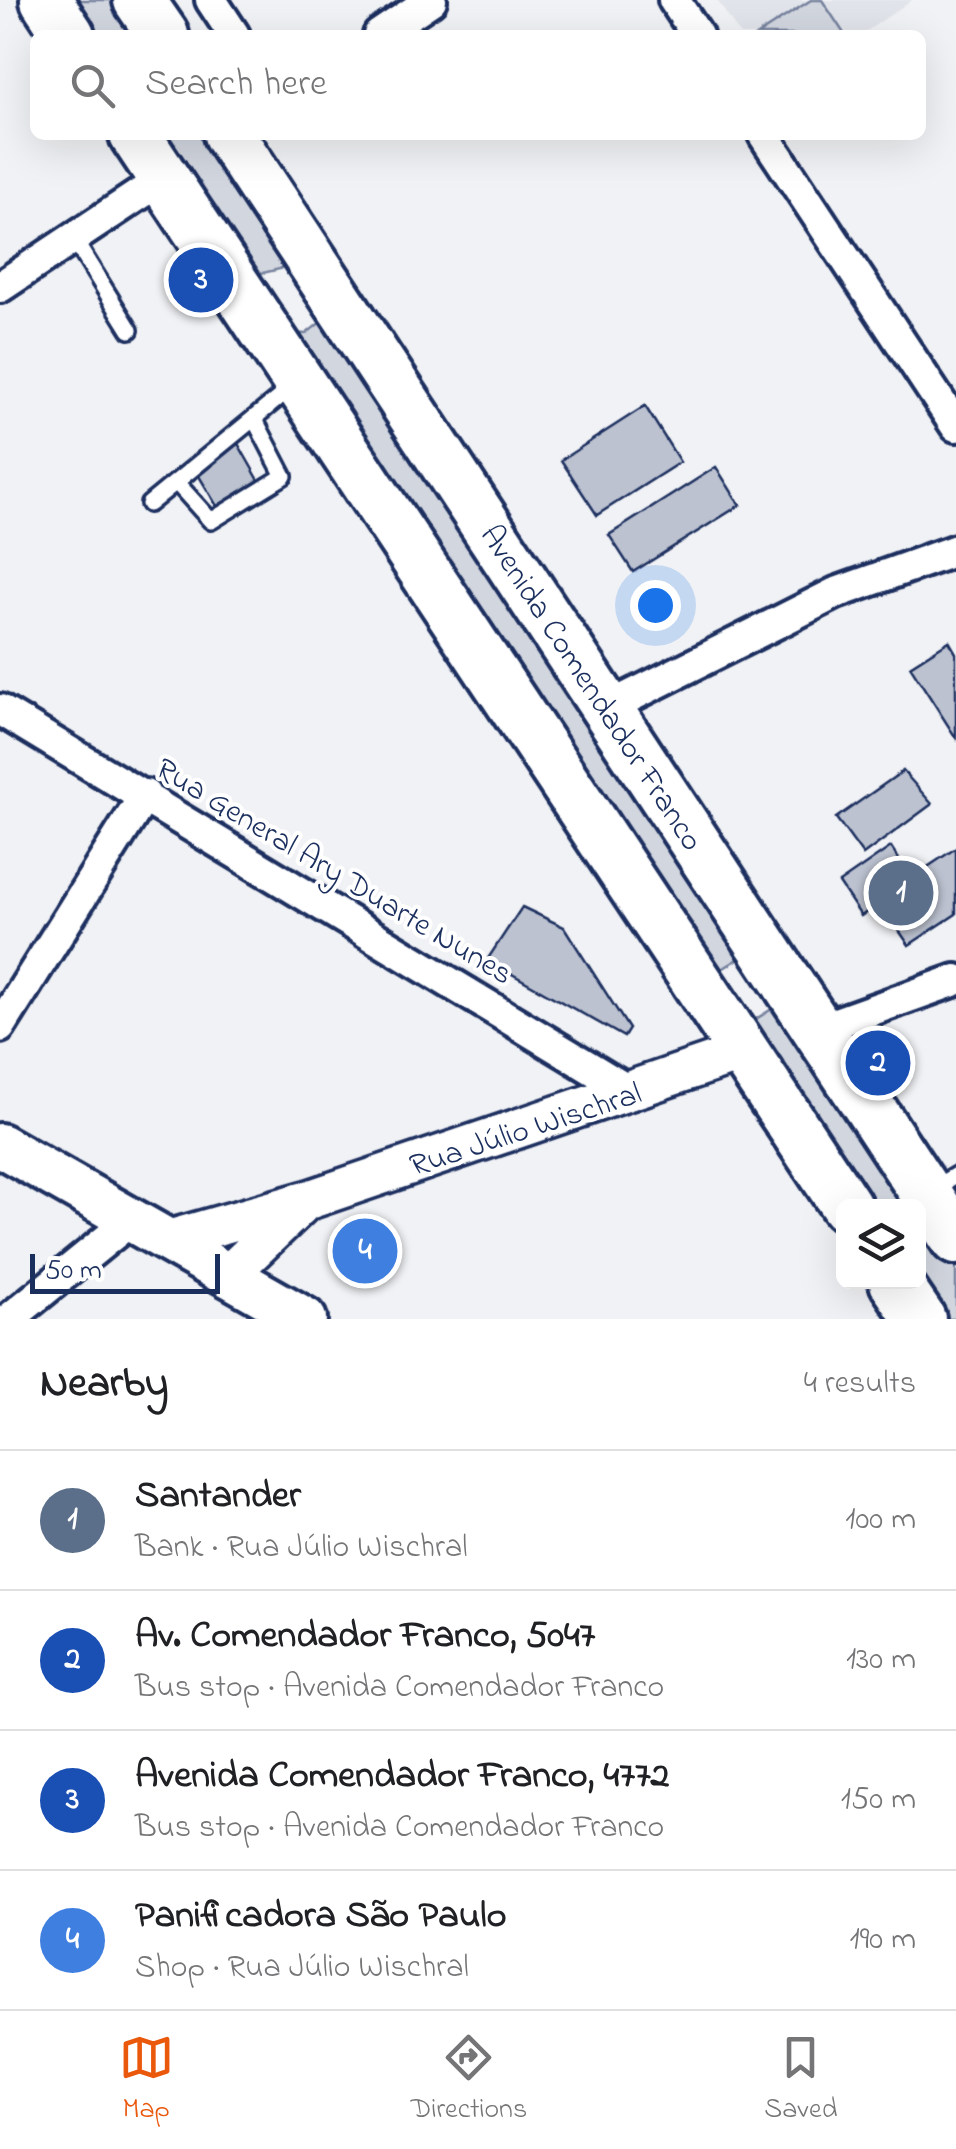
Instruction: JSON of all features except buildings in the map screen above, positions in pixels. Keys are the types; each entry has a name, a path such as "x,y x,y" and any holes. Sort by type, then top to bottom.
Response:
{"highway":[{"path":"46,0 66,30"},
{"path":"140,0 159,30"},
{"path":"139,140 841,1199"},
{"name":"Avenida Comendador Franco","path":"231,140 820,1028 941,1184 956,1239"},
{"path":"229,276 249,287 267,288 284,283 307,254"},
{"path":"900,1289 920,1319"}],"main road":[{"path":"0,1145 305,1319"}],"street":[{"path":"211,0 231,30"},
{"path":"386,30 431,0"},
{"path":"674,0 695,30"},
{"path":"767,140 956,426"},
{"path":"0,287 164,178"},
{"path":"608,708 836,593 956,550"},
{"name":"Rua General Ary Duarte Nunes","path":"0,710 632,1092"},
{"path":"0,1028 145,796"},
{"path":"820,1028 956,980"},
{"name":"Rua Júlio Wischral","path":"168,1240 305,1201 744,1052"},
{"name":"Rua Júlio Wischral","path":"230,1273 305,1201"},
{"path":"10,1319 131,1220"}],"lane":[{"path":"74,238 130,330"},
{"path":"150,504 299,381"},
{"path":"176,482 211,521 284,476 254,418"}],"shaded area":[{"path":"65,0 117,0 137,30 85,30"},
{"path":"717,0 912,0 868,30 737,30"},
{"path":"811,0 822,0 842,30 765,30"},
{"path":"159,140 209,140 288,259 280,269 254,275"},
{"path":"327,317 748,953 709,977 292,333 306,334"},
{"path":"783,1002 914,1199 859,1199 745,1026"},
{"path":"926,1217 956,1262 956,1319 939,1319 922,1289 926,1289"}],"place":[{"name":"Avenida Comendador Franco, 4772","path":"201,280"},
{"name":"Santander","path":"901,893"},
{"name":"Av. Comendador Franco, 5047","path":"878,1063"},
{"name":"Panificadora São Paulo","path":"365,1251"}]}
